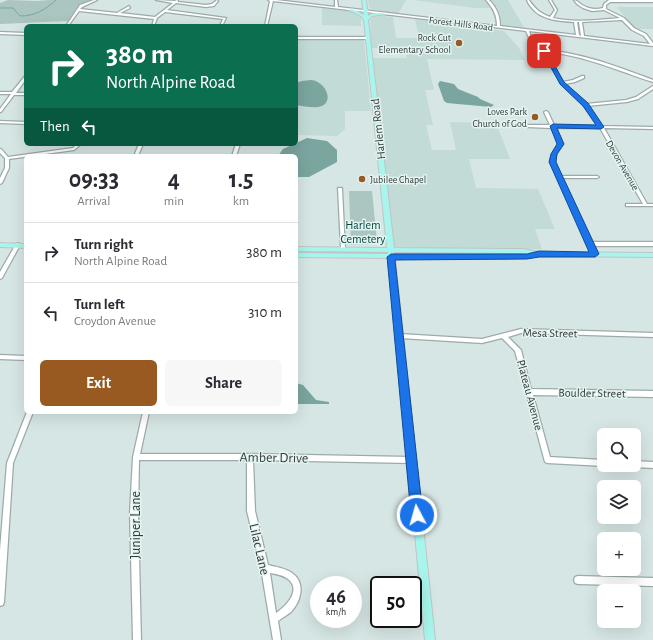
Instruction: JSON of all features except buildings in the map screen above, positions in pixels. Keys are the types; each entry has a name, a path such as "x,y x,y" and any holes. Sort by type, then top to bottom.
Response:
{"main road":[{"name":"Harlem Road","path":"364,0 400,336 411,460 430,640"},
{"path":"365,6 383,14"},
{"path":"351,10 362,15 366,20 371,15 383,14"},
{"path":"0,245 24,246"},
{"path":"298,249 343,249 391,253"},
{"path":"298,255 391,253 527,256 539,254 653,255"}],"street":[{"path":"68,24 85,4 96,0"},
{"path":"157,0 177,1 210,6 217,1"},
{"path":"266,24 271,0"},
{"name":"Forest Hills Road","path":"271,0 653,45"},
{"path":"336,0 337,8"},
{"path":"487,0 496,11 498,27"},
{"path":"528,0 534,10 551,18 575,21 623,19"},
{"path":"550,0 556,10 551,18"},
{"path":"575,0 579,6 584,8 598,10 604,9 623,19 630,27 645,35 653,45"},
{"path":"154,24 156,18 177,1"},
{"path":"604,9 604,5 609,1 653,1"},
{"path":"118,13 129,7"},
{"path":"79,10 156,18"},
{"path":"165,11 225,18 222,24"},
{"path":"554,15 560,19"},
{"path":"575,21 578,36"},
{"path":"580,21 583,37"},
{"name":"Devon Avenue","path":"527,30 530,37 544,51 562,83 585,105 601,127 646,205"},
{"path":"0,33 24,34"},
{"path":"298,38 368,38"},
{"path":"544,51 563,53 617,68 653,81"},
{"path":"562,83 574,81 583,77"},
{"path":"0,111 24,79"},
{"path":"585,105 626,101 637,98 653,87"},
{"path":"0,93 24,94"},
{"path":"546,112 561,144 554,154 552,162 595,254"},
{"path":"0,122 24,122"},
{"path":"527,126 653,128"},
{"path":"37,154 74,149 77,146"},
{"path":"0,150 7,158 7,168 0,183"},
{"path":"7,158 24,156"},
{"path":"560,177 597,177"},
{"path":"340,190 343,249"},
{"path":"628,205 653,205"},
{"path":"590,244 653,244"},
{"path":"0,277 18,245"},
{"name":"Mesa Street","path":"400,336 482,341 521,331 653,335"},
{"name":"Plateau Avenue","path":"503,335 518,350 547,460 597,463"},
{"path":"0,357 24,358"},
{"name":"Boulder Street","path":"530,392 653,394"},
{"path":"0,602 2,557 10,463 29,414"},
{"name":"Juniper Lane","path":"137,640 134,513 136,457 146,414"},
{"name":"Amber Drive","path":"136,457 250,457 411,460"},
{"name":"Lilac Lane","path":"250,457 251,511 265,568 277,640"},
{"path":"641,464 653,465"},
{"path":"265,568 285,573 296,581 296,597 291,606 274,619"},
{"path":"578,580 653,582"}],"shaded area":[{"path":"368,0 406,0 398,14 372,9 369,7"},
{"path":"412,0 508,0 525,29 496,26 496,19 491,8 476,8"},
{"path":"617,7 653,7 653,29 634,29"},
{"path":"322,8 350,11 358,14 361,17 361,26 322,25"},
{"path":"375,15 393,17 396,38 419,38 415,19 504,31 519,48 525,60 427,59 434,90 425,90 433,125 426,125 432,150 456,150 450,122 496,123 510,159 469,159 476,188 538,189 555,229 535,229 542,249 392,247 373,58 407,58 405,48 371,48 370,21"},
{"path":"298,39 364,39 371,111 345,111 345,129 337,136 298,135"},
{"path":"311,80 321,84 327,93 327,102 318,107 298,105 298,82"},
{"path":"440,81 454,84 458,89 494,105 491,107 447,103 444,101 438,84"},
{"path":"307,138 327,141 337,150 337,162 309,177 298,177 298,154 279,154 283,149 290,146 298,146 298,142"},
{"path":"298,384 303,385 316,400 329,402 329,404 298,404"}],"green space":[{"path":"8,0 91,0 77,7 68,21 0,24 0,3"},
{"name":"Harlem Cemetery","path":"349,191 372,191 377,241 374,244 351,245"}],"waterway":[{"path":"0,8 13,8 20,16 25,16 40,12 56,0"}],"place":[{"name":"Rock Cut Elementary School","path":"459,43"},
{"name":"Loves Park Church of God","path":"535,117"},
{"name":"Jubilee Chapel","path":"362,179"}],"route":[{"path":"417,515 391,257 595,254 552,162 554,154 561,144 553,126 601,127 585,105 562,83 544,51"}]}
